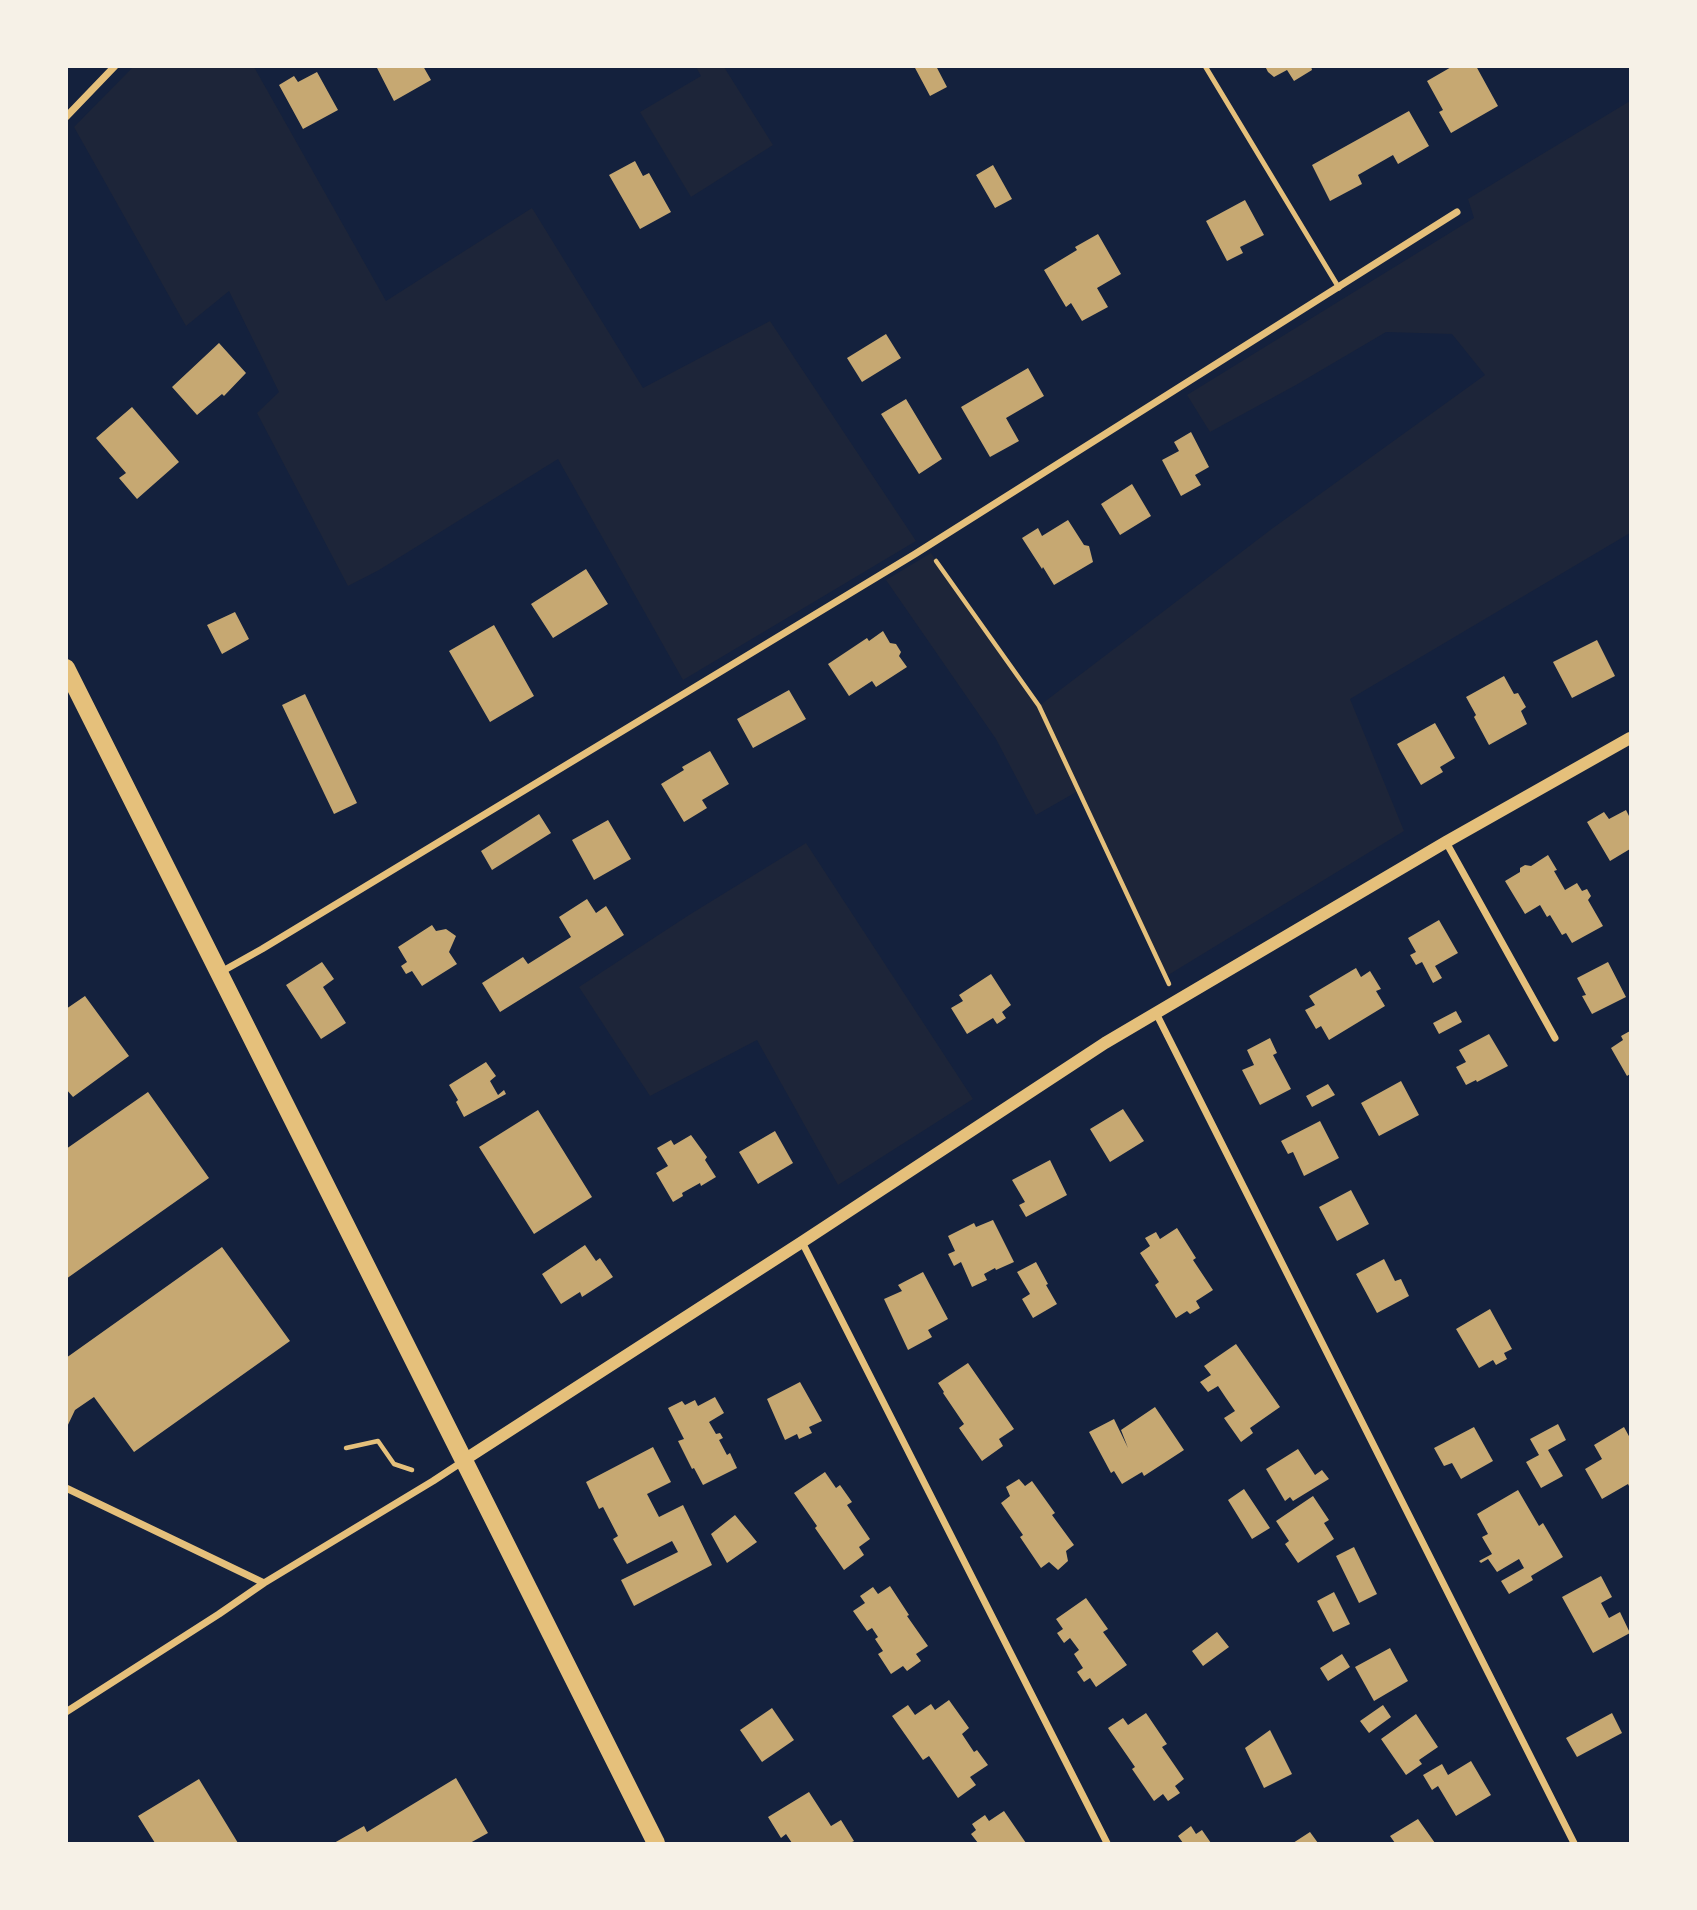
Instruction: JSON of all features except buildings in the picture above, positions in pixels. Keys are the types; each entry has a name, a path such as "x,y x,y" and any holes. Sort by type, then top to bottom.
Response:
{"main road":[{"path":"66,668 656,1843"}],"street":[{"path":"66,117 115,66"},
{"path":"219,973 262,950 928,546 1457,212"},
{"path":"66,1712 208,1622 264,1583 433,1481 1105,1043 1446,842 1630,738"},
{"path":"1446,842 1555,1038"},
{"path":"1156,1013 1574,1843"},
{"path":"802,1242 1107,1843"},
{"path":"66,1488 264,1583"}],"lane":[{"path":"1205,66 1339,288"}],"path":[{"path":"928,546 1038,706 1169,985"},
{"path":"345,1448 378,1441 394,1464 412,1470"}],"shaded area":[{"path":"133,67 254,67 386,301 532,208 643,388 770,321 916,541 683,680 558,459 379,570 348,586 257,413 279,392 229,291 186,326 74,127"},
{"path":"696,67 724,67 773,145 691,197 640,112 701,76"},
{"path":"1630,101 1630,533 1350,699 1404,831 1165,977 1078,791 1036,815 996,739 886,580 931,553 1039,706 1273,528 1485,375 1452,334 1386,332 1210,432 1187,395 1474,218 1468,199"},
{"path":"806,843 973,1099 838,1185 757,1040 650,1096 579,987"}]}
